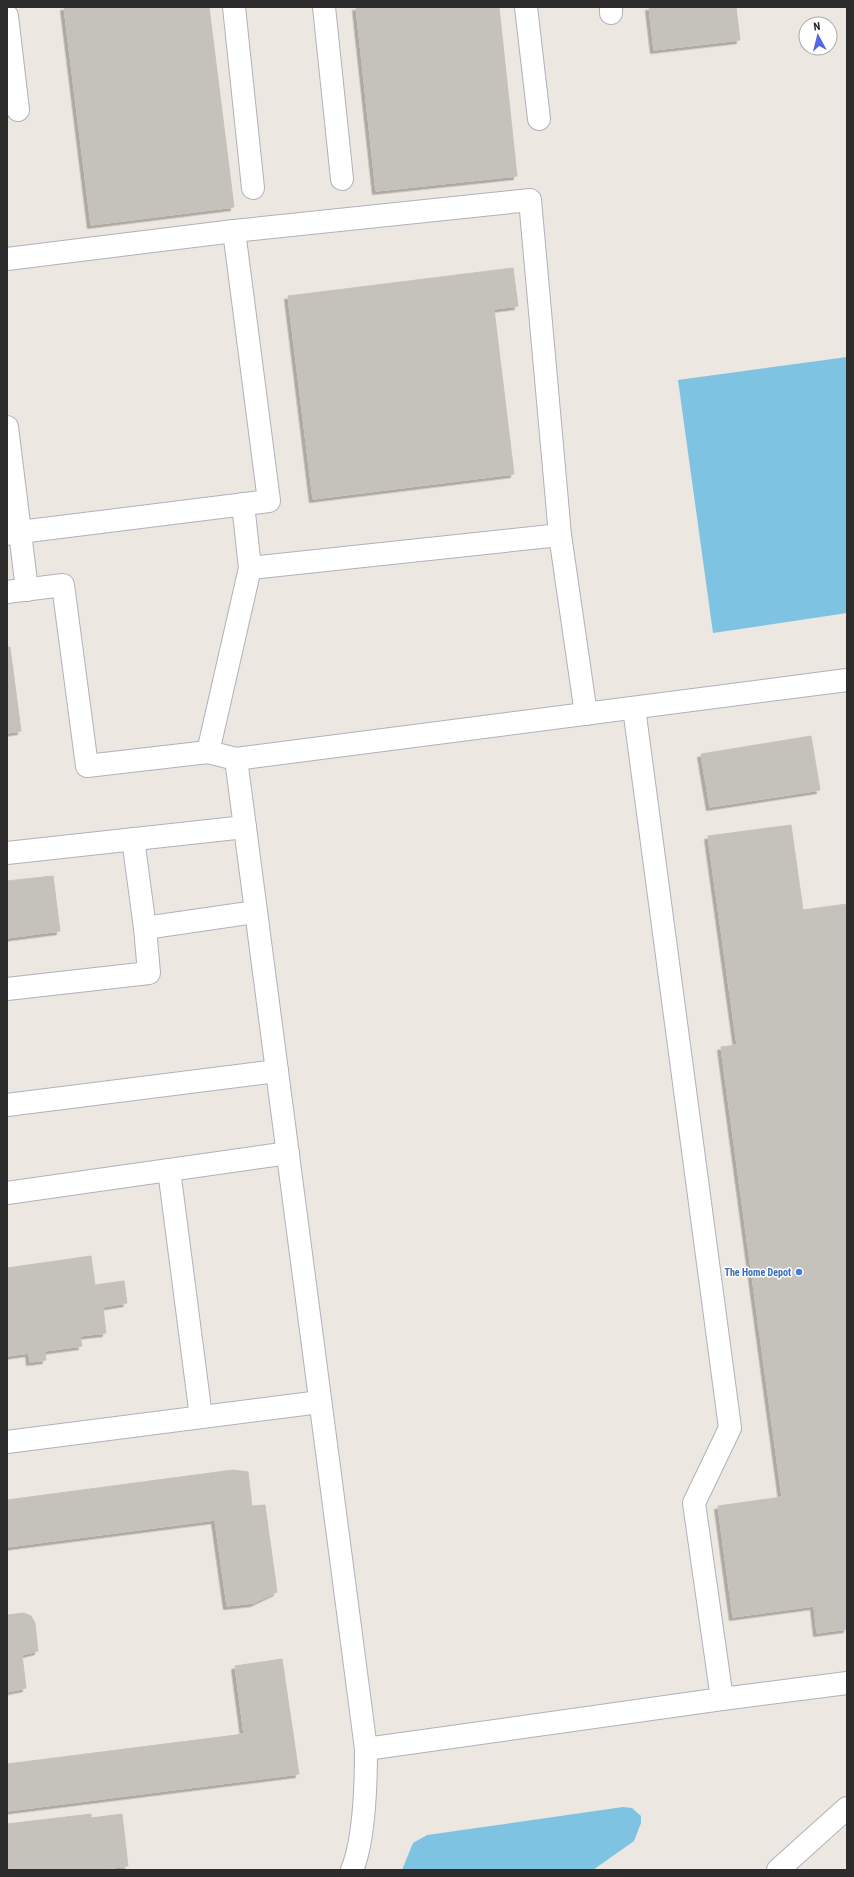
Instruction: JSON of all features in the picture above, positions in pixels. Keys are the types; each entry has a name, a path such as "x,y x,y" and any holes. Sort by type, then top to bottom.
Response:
{"lane":[{"path":"234,7 253,188"},
{"path":"324,7 342,179"},
{"path":"526,7 540,118"},
{"path":"7,16 18,110"},
{"path":"7,259 234,231 530,200 560,535 586,714"},
{"path":"14,533 269,501 234,231"},
{"path":"8,439 17,591 63,585 87,766 208,752 236,759 847,680"},
{"path":"208,752 250,568 243,504"},
{"path":"250,568 560,535"},
{"path":"634,708 730,1428 694,1503 722,1699"},
{"path":"236,759 366,1749 366,1783 360,1835 352,1870"},
{"path":"7,853 245,827"},
{"path":"7,989 149,973 145,928 133,839"},
{"path":"145,928 256,912"},
{"path":"7,1104 277,1071"},
{"path":"7,1193 288,1154"},
{"path":"169,1170 201,1418"},
{"path":"7,1442 320,1402"},
{"path":"366,1749 847,1683"},
{"path":"778,1870 847,1808"}],"water":[{"path":"847,357 847,613 713,633 678,380"},
{"path":"623,1807 632,1808 641,1816 641,1823 634,1841 593,1870 402,1870 413,1843 427,1835"}],"building":[{"path":"64,7 209,7 234,207 91,225"},
{"path":"356,7 499,7 517,176 376,191"},
{"path":"649,7 736,7 740,40 654,50"},
{"path":"513,268 518,306 494,309 514,474 313,499 288,296"},
{"path":"7,647 10,647 21,731 7,733"},
{"path":"811,736 820,790 710,807 701,754"},
{"name":"The Home Depot","path":"791,825 803,910 847,904 847,1629 817,1633 814,1606 733,1617 718,1506 782,1497 721,1047 737,1045 708,836"},
{"path":"53,876 60,931 7,938 7,881"},
{"path":"91,1256 95,1285 124,1281 127,1303 103,1307 106,1333 80,1336 82,1346 45,1351 46,1360 30,1362 29,1353 7,1356 7,1268"},
{"path":"233,1470 248,1472 252,1506 265,1505 277,1592 254,1603 227,1606 215,1520 7,1547 7,1500"},
{"path":"24,1613 31,1616 35,1623 38,1651 22,1655 26,1688 7,1692 7,1615"},
{"path":"282,1659 299,1774 7,1811 7,1764 244,1734 235,1666"},
{"path":"91,1814 91,1818 122,1814 128,1866 98,1870 9,1870 7,1824"}],"place":[{"name":"The Home Depot","path":"799,1272"}]}
